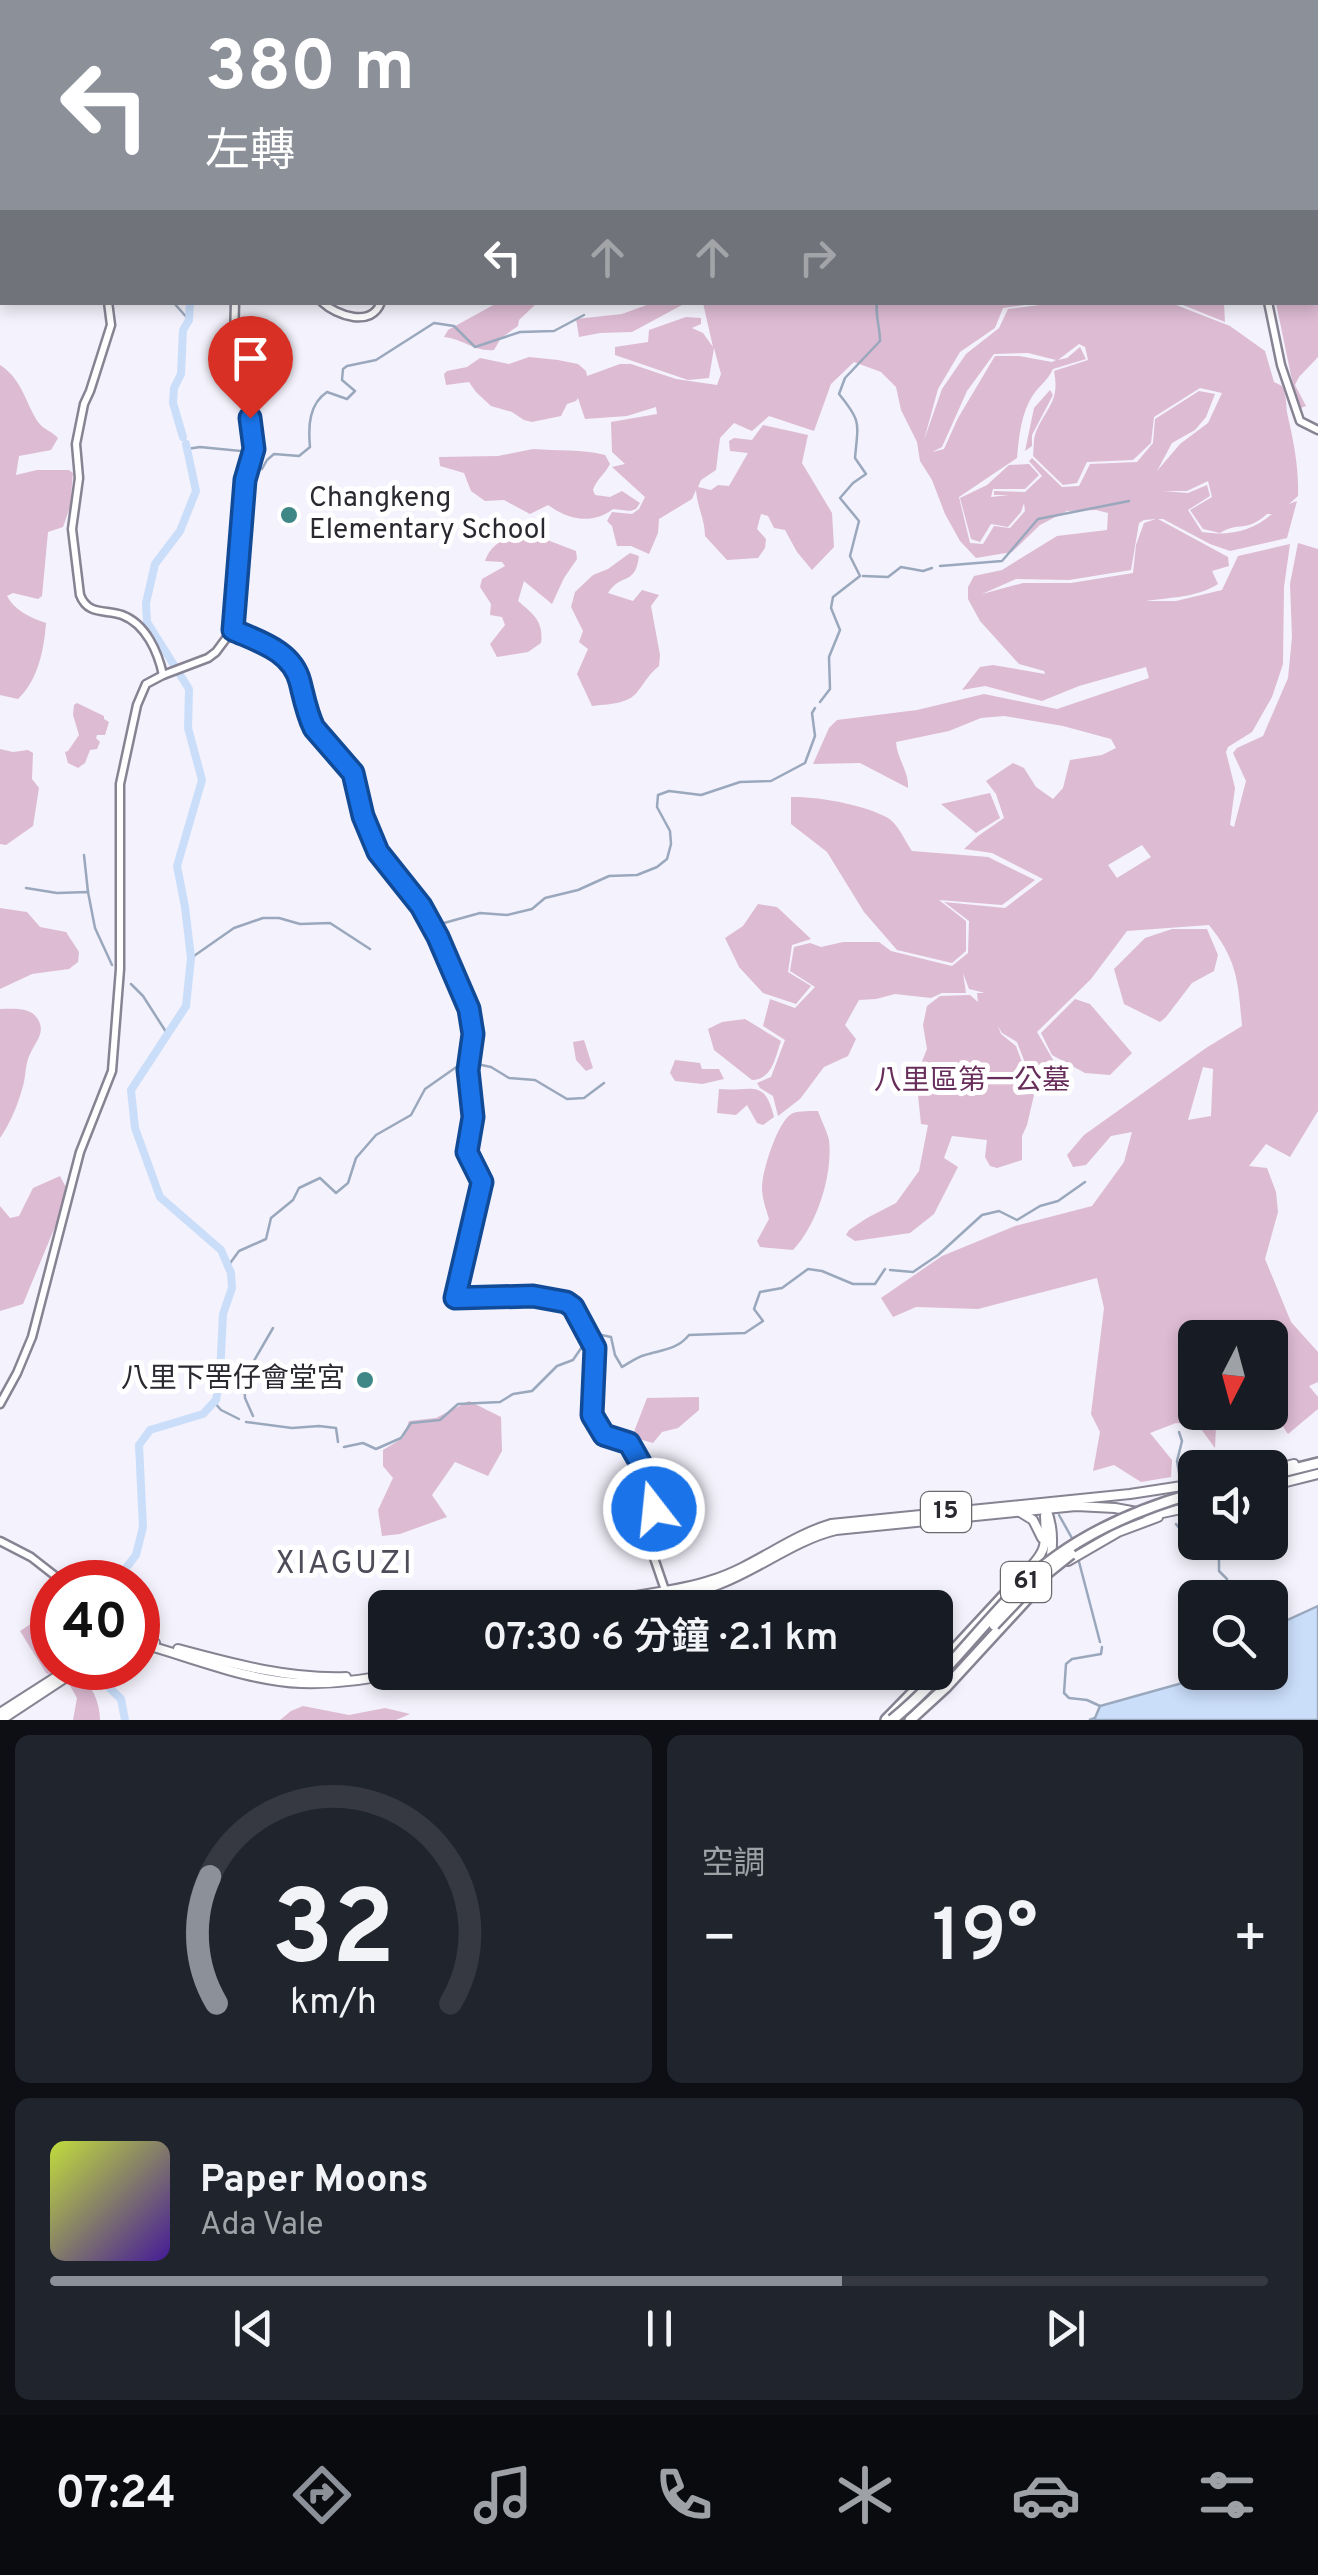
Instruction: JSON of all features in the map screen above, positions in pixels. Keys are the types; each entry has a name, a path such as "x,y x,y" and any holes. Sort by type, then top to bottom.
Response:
{"highway":[{"path":"1288,1474 1318,1466"},
{"name":"61","path":"889,1720 937,1678 1022,1584 1056,1556 1117,1521 1178,1501"},
{"name":"61","path":"902,1720 1017,1600 1062,1560 1132,1520 1178,1505"},
{"path":"953,1650 1022,1576"},
{"path":"910,1720 1036,1590"},
{"path":"889,1720 917,1690"}],"main road":[{"name":"15","path":"664,1590 708,1582 735,1572 804,1534 831,1524 1046,1506 1178,1487"},
{"name":"15","path":"699,1590 738,1577 836,1530 1020,1512 1046,1506 1095,1506 1154,1515 1178,1511"},
{"path":"1022,1576 1046,1545 1046,1506"},
{"path":"1046,1506 1052,1536 1046,1580"},
{"path":"1036,1590 1072,1557 1095,1544 1178,1511"},
{"path":"1020,1512 1041,1533 1042,1546 1031,1566"},
{"path":"160,1644 278,1674 317,1678 368,1674"},
{"path":"160,1649 299,1683 368,1679"},
{"path":"0,1717 39,1690"},
{"path":"0,1717 44,1690"}],"street":[{"path":"108,305 111,325 84,404 76,444 78,478 72,529 80,596 88,608 122,614 138,624 164,674"},
{"path":"0,1404 32,1337 80,1152 112,1072 120,969 120,784 142,692 146,684 164,674 216,652 233,630 245,480 254,449 234,340 234,305"},
{"path":"325,305 358,318 372,316 380,305"},
{"path":"1269,305 1281,364 1300,421 1318,430"},
{"path":"233,630 270,646 295,667 314,728 353,773 363,816 378,852 421,906 469,1009 473,1034 468,1070 473,1117 467,1152 482,1182 455,1298 533,1296 573,1307 595,1348 592,1415 604,1435 629,1443 650,1480 653,1555 664,1590"},
{"path":"0,1540 35,1560"}],"green space":[{"path":"493,305 535,305 494,350 444,337 448,330"},
{"path":"647,305 682,305 632,332 579,337 576,319 622,314"},
{"path":"703,305 1025,305 1003,308 995,328 960,352 938,389 924,440 942,389 966,354 999,328 1008,309 1040,305 1176,305 1230,326 1265,351 1274,382 1282,386 1285,395 1297,466 1298,496 1289,504 1297,501 1287,538 1230,551 1158,519 1228,557 1229,566 1212,571 1218,584 1210,589 1146,601 1176,601 1222,590 1238,556 1290,544 1284,587 1283,664 1272,697 1252,732 1226,752 1235,788 1230,825 1234,827 1246,781 1233,753 1263,736 1288,678 1292,637 1290,584 1298,543 1318,549 1318,1111 1290,1157 1266,1144 1249,1166 1267,1168 1276,1192 1278,1212 1265,1259 1291,1322 1318,1352 1318,1382 1309,1386 1318,1397 1318,1409 1288,1434 1288,1320 1178,1320 1178,1423 1150,1433 1172,1460 1171,1477 1141,1482 1114,1465 1093,1471 1100,1432 1091,1414 1104,1308 1097,1278 978,1309 916,1307 893,1317 881,1298 942,1256 1015,1226 1092,1206 1124,1162 1132,1132 1111,1136 1086,1165 1073,1167 1067,1155 1084,1135 1242,1026 1235,972 1209,925 1127,931 1091,979 1037,1032 1056,1065 1030,1076 1017,1042 998,1026 1001,1034 1016,1046 1034,1095 1022,1136 1022,1160 997,1168 990,1166 985,1157 987,1140 952,1136 944,1158 958,1167 934,1214 910,1233 855,1241 846,1235 896,1203 919,1171 928,1125 921,1124 916,1076 927,1049 923,1025 927,1006 940,996 970,995 978,1002 977,993 985,993 969,989 963,973 966,993 942,993 931,998 895,994 859,1000 845,1025 856,1039 848,1056 824,1067 800,1099 778,1116 773,1096 757,1083 771,1077 785,1040 763,1026 770,999 795,1008 815,987 790,971 794,947 810,943 821,947 843,942 879,942 891,951 952,966 968,953 969,921 944,902 1005,908 1043,879 992,853 964,849 1004,818 996,794 986,781 1013,763 1024,768 1036,787 1053,799 1063,788 1070,760 1102,755 1116,748 1111,739 1004,716 981,718 949,731 896,742 908,788 860,763 813,764 829,728 837,720 917,710 984,694 1057,709 1149,678 1146,667 1042,701 985,686 962,690 980,667 993,665 1045,674 1019,664 980,621 968,599 968,587 974,576 1002,570 1057,536 1107,530 1108,513 1067,511 1040,525 1012,552 976,558 960,541 920,461 917,442 901,410 896,387 881,372 854,362 831,384 814,431 769,416 752,431 734,423 720,438 716,470 701,480 698,487 711,490 718,485 729,486 748,453 730,451 729,441 734,438 752,440 763,425 808,435 802,463 832,513 834,547 812,570 785,530 774,528 768,516 761,514 757,529 766,539 758,558 727,560 705,536 696,490 692,499 659,519 649,554 631,546 617,546 607,521 612,512 632,514 645,497 612,467 625,464 612,452 611,422 657,414 656,407 627,416 585,419 578,398 567,404 561,416 532,422 491,406 469,382 446,385 444,374 480,358 509,364 529,357 578,364 587,376 631,364 676,379 717,385 721,374 714,348 709,378 688,380 615,355 615,347 648,342 649,330 686,317 701,318 701,324 692,328 703,333 713,347","holes":["1079,344 1085,347 1088,360 1054,371 1054,397 1034,441 1033,456 1063,485 1077,483 1087,462 1133,460 1151,443 1154,417 1200,388 1222,393 1208,423 1180,444 1157,471 1172,443 1195,430 1206,417 1215,394 1199,391 1155,419 1153,443 1137,462 1090,464 1079,486 1062,487 1032,458 1029,461 1042,476 1025,492 994,491 994,495 1009,495 991,497 993,489 1025,489 1039,475 1029,464 1009,465 987,485 960,498 971,539 980,542 991,524 1008,527 1024,503 1025,511 1010,528 994,526 983,544 970,543 959,497 1017,458 1023,417 1033,395 1053,369 1086,359 1080,347 1058,360","1028,353 1056,360 995,356 944,449 932,452 942,447 967,391 994,354","1208,481 1212,497 1190,510 1203,529 1220,533 1202,532 1188,510 1210,496 1207,485 1188,493 1163,491 1187,491","1272,514 1256,525 1220,533 1253,523","1156,519 1144,523 1136,545 1133,573 1071,583 1023,583 982,594 1016,579 1069,580 1131,570 1139,523","1142,845 1151,857 1117,878 1108,865","1203,1067 1213,1069 1211,1116 1188,1120"]},
{"path":"1183,305 1224,305 1225,322"},
{"path":"1276,305 1318,305 1318,357 1295,385 1306,406 1298,409"},
{"path":"0,365 18,384 38,422 58,438 51,450 19,456 16,475 37,470 73,473 70,507 63,527 48,532 42,596 7,596 23,613 46,623 39,664 18,699 0,695"},
{"path":"1050,390 1053,395 1032,435 1032,446 1025,451 1034,408"},
{"path":"533,449 605,455 610,464 594,486 595,495 610,497 622,491 640,503 630,511 613,509 589,519 572,517 548,505 530,514 504,500 485,501 471,491 464,473 440,466 439,457 498,456"},
{"path":"534,535 576,551 577,559 552,604 524,581 518,601 539,623 541,643 528,652 497,657 490,644 505,625 502,617 490,615 491,604 480,587 482,579 505,566 502,562 485,561 498,543"},
{"path":"630,553 639,556 634,572 608,593 633,601 642,590 659,595 651,606 659,666 629,699 592,706 577,674 588,649 579,642 583,631 571,607 575,592 593,575"},
{"path":"77,703 109,722 105,735 97,735 97,749 90,750 85,763 78,768 68,763 65,752 79,735 73,715"},
{"path":"0,749 33,753 32,779 39,788 33,826 6,845 0,844"},
{"path":"990,793 1000,818 976,833 941,804"},
{"path":"791,797 827,800 879,813 892,821 912,851 988,857 1035,880 1002,905 939,900 966,921 966,951 952,963 897,950 864,912 827,852 791,824"},
{"path":"758,904 777,907 811,939 792,945 788,972 811,986 796,1004 763,993 739,967 725,938 743,926"},
{"path":"0,908 27,912 40,927 66,932 79,952 78,962 69,969 32,974 0,989"},
{"name":"八里區第一公墓","path":"1172,929 1207,929 1218,955 1214,971 1192,983 1160,1022 1124,1004 1114,969 1145,938"},
{"name":"八里區第一公墓","path":"1075,999 1090,1004 1132,1053 1110,1075 1085,1073 1052,1055 1041,1033"},
{"path":"0,1009 30,1012 41,1028 28,1058 16,1106 0,1138"},
{"path":"745,1019 781,1041 769,1071 759,1079 752,1080 714,1050 708,1029 722,1022"},
{"path":"584,1040 593,1068 586,1071 576,1060 573,1042"},
{"path":"675,1060 700,1063 702,1069 719,1069 724,1079 702,1084 675,1081 670,1073"},
{"path":"719,1089 761,1091 774,1117 763,1125 757,1123 747,1105 736,1115 717,1113"},
{"name":"八里區第一公墓","path":"818,1111 830,1154 826,1184 816,1213 793,1250 760,1247 757,1241 769,1219 763,1180 777,1135 793,1113"},
{"path":"60,1176 69,1193 23,1304 0,1311 0,1206 10,1218 19,1216 33,1188"},
{"path":"699,1397 699,1410 678,1428 662,1432 653,1443 632,1437 647,1398"},
{"path":"469,1401 501,1417 502,1451 488,1476 455,1462 432,1495 447,1517 400,1534 382,1536 378,1510 393,1478 383,1466 383,1450 403,1438 409,1421 436,1418"},
{"path":"1202,1430 1216,1430 1215,1448"},
{"path":"30,1624 30,1647 20,1631"},
{"path":"72,1690 91,1690 100,1720 73,1720 77,1698"},
{"path":"303,1706 349,1715 385,1708 410,1714 396,1720 280,1720"}],"water":[{"path":"1318,1606 1318,1720 1089,1720 1095,1718 1100,1706 1178,1684 1178,1690 1288,1690 1288,1620"}],"waterway":[{"path":"176,305 189,320"},
{"path":"183,437 173,403 190,305"},
{"path":"820,702 830,689 829,657 840,630 831,608 833,597 860,576 850,556 859,521 840,498 866,474 855,458 855,417 839,394 845,378 880,341 877,305"},
{"path":"253,468 262,469 274,454 299,456 310,447 311,416 316,403 327,392 347,399 355,391 342,380 343,369 376,360 434,323 454,326 475,347 520,332 554,331 584,315"},
{"path":"132,1560 143,1527 139,1445 150,1430 203,1414 216,1400 223,1314 232,1288 231,1273 221,1250 160,1197 135,1128 131,1090 186,1006 191,958 177,866 202,780 188,728 189,689 147,622 146,603 155,564 180,531 196,491 186,444"},
{"path":"187,449 241,451 247,460"},
{"path":"940,566 1002,561 1038,519 1129,501"},
{"path":"863,576 888,577 901,567 923,571 932,568"},
{"path":"444,923 480,913 507,915 532,909 545,898 578,890 609,876 637,875 657,867 667,859 671,844 670,831 657,807 658,795 669,791 701,795 740,782 771,781 805,763 815,736 815,708"},
{"path":"84,855 88,892"},
{"path":"26,888 88,892 95,928 112,965"},
{"path":"191,958 234,928 263,918 300,924 330,923 370,949"},
{"path":"131,984 168,1035"},
{"path":"228,1266 239,1251 266,1239 271,1218 293,1200 299,1188 320,1178 336,1193 348,1183 356,1158 376,1135 411,1115 425,1089 465,1061"},
{"path":"472,1063 491,1067 509,1078 535,1080 567,1099 584,1098 604,1083"},
{"path":"890,1270 913,1272 982,1215 999,1211 1017,1220 1040,1206 1058,1201 1085,1182"},
{"path":"592,1333 611,1337 622,1367 642,1356 674,1347 689,1335 745,1333 763,1321 754,1309 760,1292 782,1288 808,1269 853,1284 875,1284 885,1269"},
{"path":"253,1416 245,1398 244,1378 273,1328"},
{"path":"344,1447 363,1443 376,1449 401,1438 411,1423 440,1420 458,1404 500,1402 513,1394 532,1391 557,1366 573,1360 586,1341"},
{"path":"214,1402 239,1419"},
{"path":"246,1422 336,1428 338,1442"},
{"path":"1179,1432 1180,1450"},
{"path":"1178,1457 1178,1467"},
{"path":"1059,1515 1073,1540"},
{"path":"1078,1558 1100,1642"},
{"path":"1219,1560 1219,1571 1227,1580"},
{"path":"1100,1706 1069,1698 1064,1693 1066,1664 1072,1659 1101,1654 1102,1647"},
{"path":"112,1690 121,1699 125,1720"}],"place":[{"name":"Changkeng Elementary School","path":"289,515"},
{"name":"八里下罟仔會堂宮","path":"365,1380"}],"district":[{"name":"XIAGUZI","path":"345,1565"}],"route":[{"path":"250,418 254,449 245,480 233,630 270,646 295,667 314,728 353,773 363,816 378,852 421,906 473,1022 468,1070 473,1117 467,1152 482,1182 455,1298 533,1296 555,1298 573,1307 595,1348 592,1415 604,1435 629,1443 650,1480 654,1509"}]}
